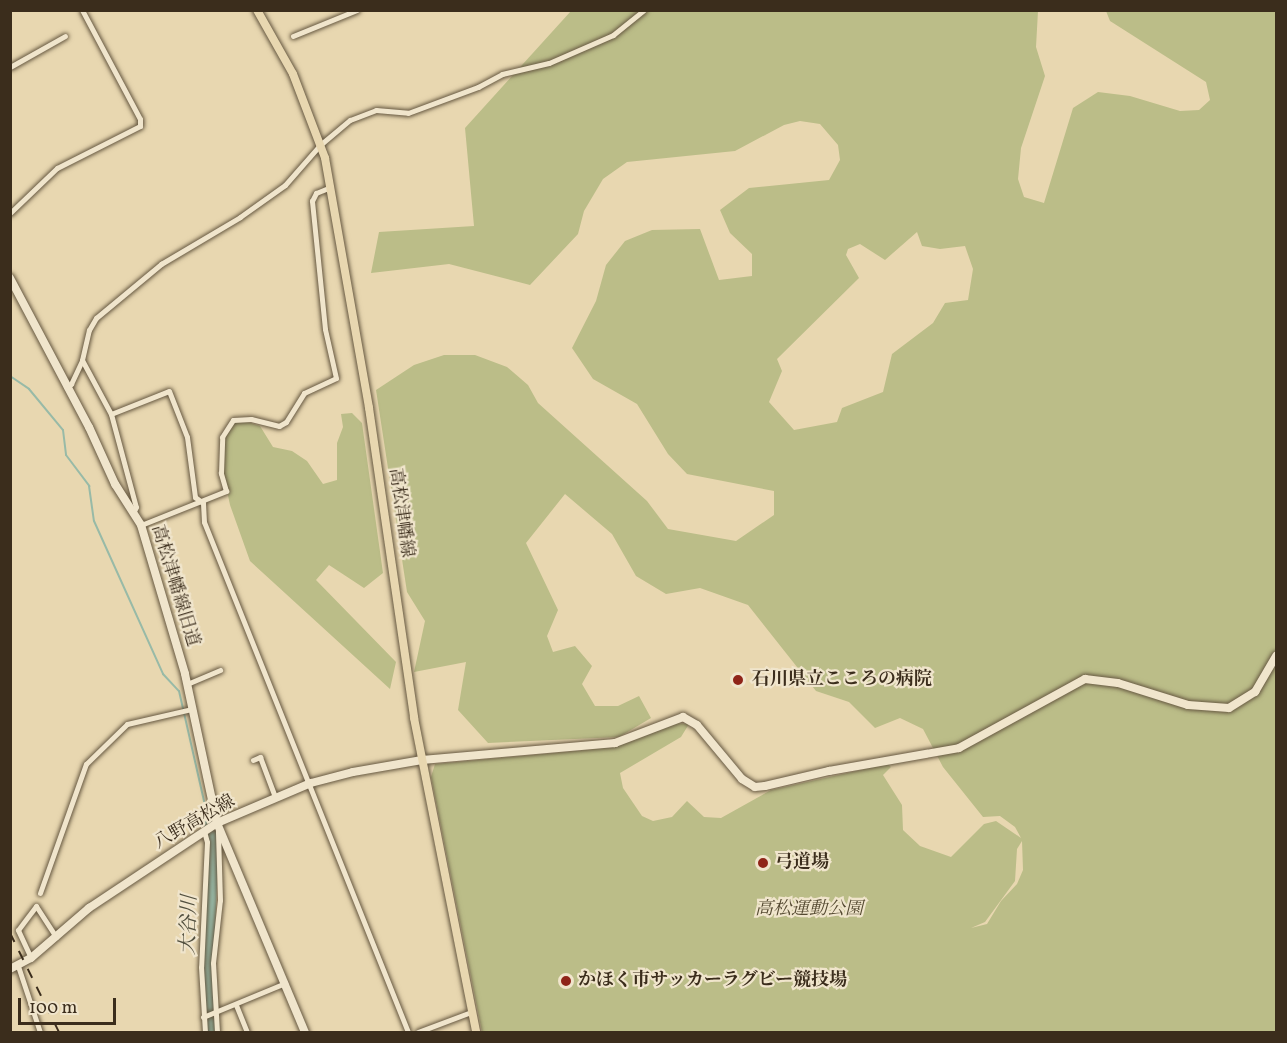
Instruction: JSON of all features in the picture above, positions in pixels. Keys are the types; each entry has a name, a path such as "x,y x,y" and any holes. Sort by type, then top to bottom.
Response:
{"main road":[{"name":"高松津幡線","path":"257,10 293,74 320,145 331,187 369,408 422,760 476,1032"}],"street":[{"path":"10,213 57,168 140,126 140,119 81,10"},
{"path":"293,36 357,10"},
{"path":"66,387 71,384 82,360 89,330 96,318 161,264 240,217 285,185 320,145 364,112 408,113 478,87 502,74 549,63 613,34 644,10"},
{"path":"10,67 65,36"},
{"path":"141,525 203,502 226,490 221,473 225,427 242,418 279,426 304,393 336,378 325,329 322,268 312,201 316,193 331,187"},
{"name":"高松津幡線旧道","path":"10,279 141,525 187,684 211,827 285,984 305,1032"},
{"path":"82,360 111,414 136,507 133,513"},
{"path":"111,414 169,391 187,437 195,497 203,502"},
{"path":"203,502 204,522 311,783 408,1032"},
{"name":"八野高松線","path":"14,967 31,958 89,908 211,827 311,783 422,760 606,745 683,717 697,725 742,779 755,787 765,786 829,771 959,748 1085,679 1118,683 1188,705 1229,708 1256,692 1276,656"},
{"path":"187,684 220,670"},
{"path":"40,893 86,764 127,724 190,709"},
{"path":"253,760 260,757 275,797"},
{"path":"211,827 220,877 213,963 214,1013 217,1032"},
{"path":"205,1032 201,967 207,842 211,827"},
{"path":"31,958 18,930 36,906 56,937"},
{"path":"14,967 40,1032"},
{"path":"205,1017 285,984"},
{"path":"236,1005 247,1032"},
{"path":"418,1032 471,1012"}],"green space":[{"name":"高松運動公園","path":"571,11 1038,11 1036,47 1045,76 1021,148 1018,179 1024,197 1044,203 1073,108 1098,92 1130,96 1180,111 1199,110 1210,100 1206,82 1110,21 1106,11 1276,11 1276,1032 482,1032 431,777 435,764 596,749 638,739 673,723 689,724 681,737 620,773 623,788 642,816 653,821 672,817 687,801 704,817 721,818 771,790 888,764 891,767 883,775 902,805 903,830 920,846 951,857 984,824 996,821 1021,838 1015,827 1000,816 983,817 943,767 923,729 900,718 875,728 849,702 816,691 748,605 700,588 666,594 636,576 612,534 565,494 526,543 558,610 547,636 553,652 575,646 592,666 582,684 595,706 618,706 639,696 651,718 619,737 488,743 458,710 466,662 414,672 425,621 407,592 376,390 414,365 444,355 475,355 507,367 528,385 538,403 647,501 668,529 736,541 774,515 774,491 687,474 668,454 637,404 593,379 572,348 596,301 606,265 625,241 652,230 700,229 719,280 752,276 752,254 730,233 720,210 749,188 829,180 840,160 838,145 820,124 800,121 784,125 735,151 627,162 603,179 584,211 578,234 530,285 449,264 371,273 379,232 474,226 465,128","holes":["917,232 922,246 940,249 965,246 973,269 968,300 945,303 933,323 892,354 883,392 842,408 837,422 794,430 769,402 782,371 777,359 859,278 846,255 848,249 860,244 885,260","1022,841 1023,870 1017,884 1001,901 987,924 971,928 985,922 1015,881 1017,849"]},
{"path":"352,413 362,423 383,573 364,588 329,565 316,580 396,662 390,689 250,561 230,505 222,467 223,441 228,428 236,422 248,422 260,426 273,447 292,451 307,461 323,484 337,480 337,443 343,427 341,414"}],"waterway":[{"path":"10,376 29,389 63,430 66,455 89,486 94,521 163,674 179,691 208,819"},
{"name":"大谷川","path":"208,819 213,837 207,979 212,1032"}],"railway":[{"path":"10,933 59,1032"}],"place":[{"name":"石川県立こころの病院","path":"738,680"},
{"name":"弓道場","path":"763,863"},
{"name":"かほく市サッカーラグビー競技場","path":"566,981"}]}
